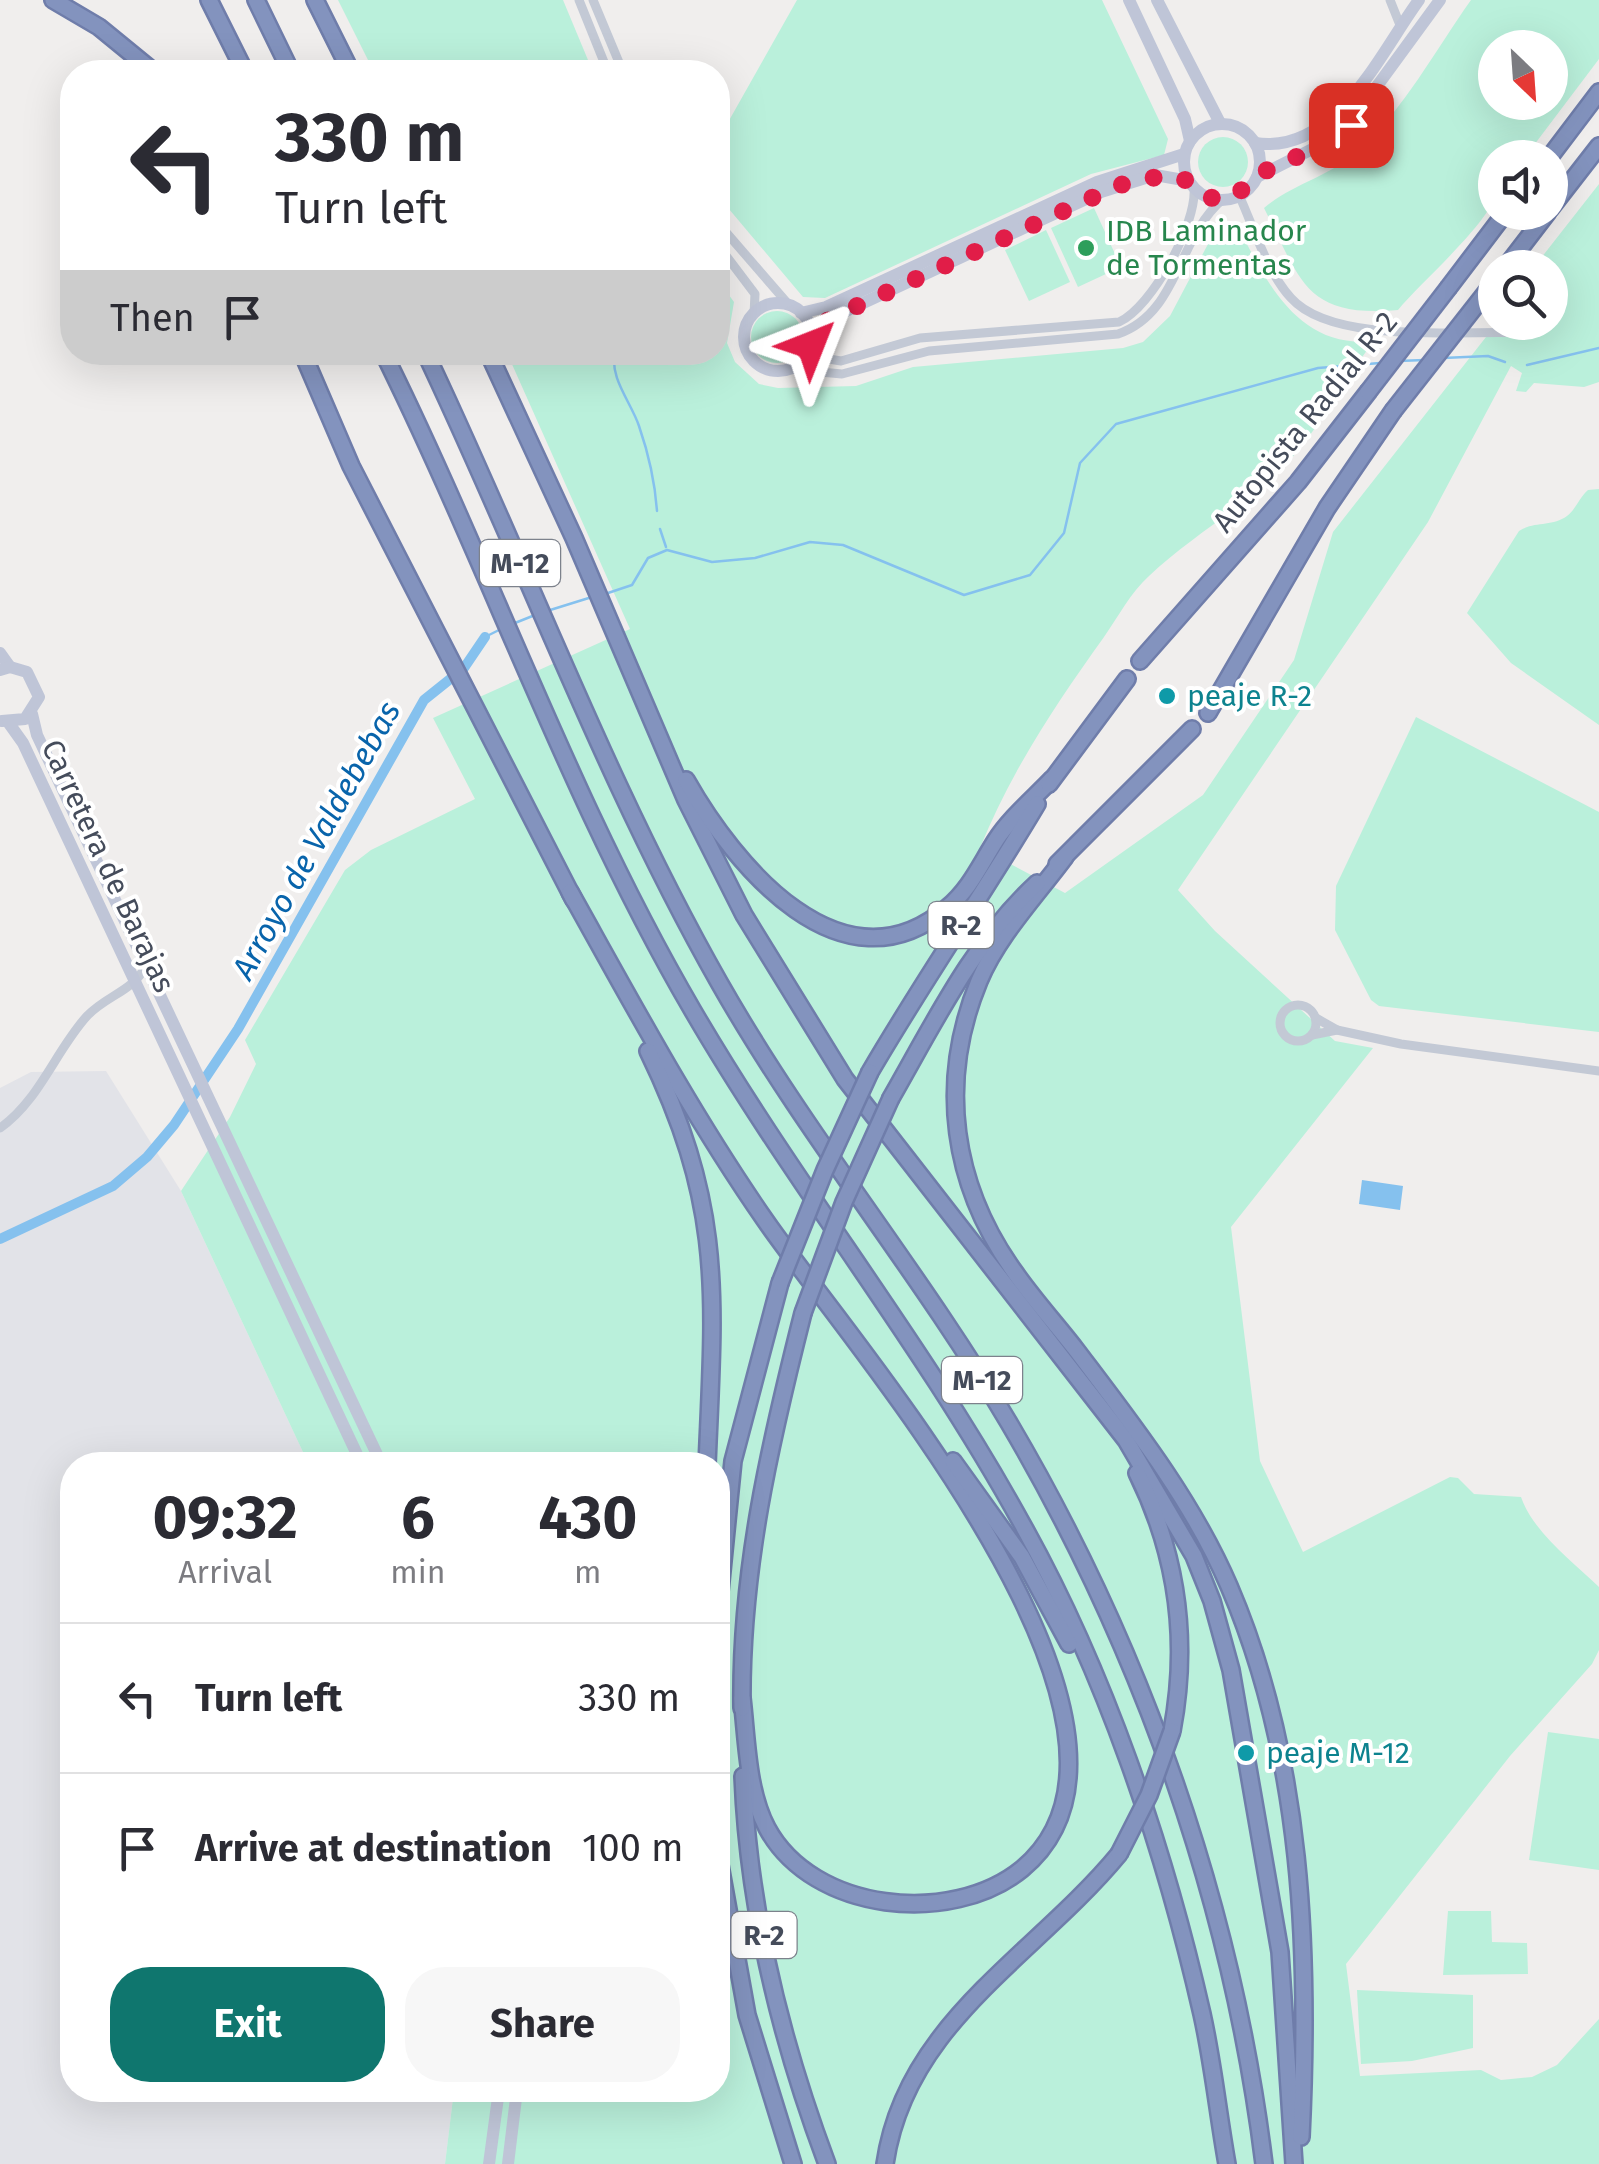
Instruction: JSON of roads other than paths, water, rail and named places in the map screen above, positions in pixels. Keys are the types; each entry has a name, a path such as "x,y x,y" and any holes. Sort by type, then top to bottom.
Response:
{"highway":[{"path":"53,0 100,26 140,60"},
{"path":"208,0 239,60"},
{"path":"256,0 286,60"},
{"path":"315,0 346,60"},
{"path":"1562,140 1599,92"},
{"path":"1568,186 1599,146"},
{"name":"Autopista Radial R-2","path":"1140,661 1298,482 1492,230"},
{"path":"1519,250 1534,230"},
{"name":"Autopista Radial R-2","path":"1208,713 1327,508 1393,412 1478,302"},
{"path":"308,365 351,466 570,892 675,1107 698,1174 714,1267 708,1452"},
{"name":"M-12","path":"390,365 606,848 694,1013 939,1383 1022,1524 1091,1670 1156,1848 1202,2014 1226,2164"},
{"name":"M-12","path":"431,365 670,893 722,987 1008,1422 1116,1631 1170,1765 1216,1914 1264,2164"},
{"path":"494,365 712,855 808,1022 896,1148 1126,1440 1194,1556 1231,1670 1280,1952 1296,2164"},
{"name":"R-2","path":"730,1491 733,1461 780,1283 824,1170 870,1072 1052,779 1127,680"},
{"path":"652,720 708,816 743,862 792,908 843,933 902,932 940,914 972,882 997,838 1052,779"},
{"name":"R-2","path":"827,2164 776,2003 757,1900 743,1781 742,1698 754,1536 766,1460 802,1313 844,1202 892,1098 956,982 1012,905 1192,729"},
{"path":"1065,857 980,980 960,1039 953,1118 964,1176 984,1224 1015,1274 1181,1496 1229,1586 1254,1658 1295,1841 1302,1914 1306,1998 1296,2164"},
{"path":"570,892 717,1148 962,1490 1027,1610 1054,1680 1065,1728 1066,1781 1058,1818 1026,1866 974,1896 940,1903 901,1903 846,1890 802,1866 769,1831 753,1786 742,1698"},
{"path":"834,1313 926,1425 1022,1557 1085,1674 1135,1788"},
{"path":"885,2164 890,2131 905,2088 936,2040 1064,1916 1119,1854 1150,1795 1172,1731 1181,1641 1163,1531 1132,1463 1071,1372"},
{"name":"R-2","path":"730,1921 747,2015 793,2164"}],"street":[{"path":"578,0 603,60"},
{"path":"592,0 618,60"},
{"path":"730,236 795,309 822,358 841,362 920,338 1119,322 1134,315 1163,272 1194,209 1184,119 1129,0"},
{"path":"1157,0 1220,124"},
{"path":"1390,0 1400,25"},
{"path":"1256,144 1284,143 1331,120 1419,0"},
{"path":"730,260 756,294 754,314 744,334 749,355 770,370 842,374 928,351 1118,334 1132,329 1158,307 1207,215 1223,200 1239,195 1257,177 1342,134 1440,0"},
{"path":"754,314 770,304 795,309 826,308 1097,182 1187,148 1208,126 1241,128 1256,144 1260,163 1257,177"},
{"path":"788,370 802,360 811,339 831,318 1101,192 1155,176 1192,184 1223,200"},
{"path":"1239,195 1292,300 1321,318 1380,329 1478,332"},
{"path":"0,652 5,668"},
{"name":"Carretera de Barajas","path":"5,668 28,672 38,687 32,714 37,735 376,1452"},
{"path":"4,721 32,714"},
{"name":"Carretera de Barajas","path":"4,721 23,743 356,1452"},
{"path":"0,1128 22,1107 87,1017 136,983 146,966"},
{"path":"1337,1030 1294,1041 1284,1036 1280,1022 1287,1008 1296,1004 1306,1006 1316,1018 1337,1030 1401,1044 1599,1071"},
{"path":"1312,1034 1316,1018"},
{"path":"489,2164 497,2102"},
{"path":"508,2164 515,2102"}],"water":[{"path":"1362,1180 1403,1186 1400,1210 1359,1204"}],"waterway":[{"name":"Arroyo de Valdebebas","path":"1527,365 1599,348"},
{"name":"Arroyo de Valdebebas","path":"1443,358 1488,356 1505,362"},
{"name":"Arroyo de Valdebebas","path":"1398,361 1425,360"},
{"name":"Arroyo de Valdebebas","path":"605,594 632,585 648,558 667,550 712,562 755,558 810,542 843,545 964,595 1030,575 1064,533 1080,463 1116,424 1318,368 1380,363"},
{"path":"614,365 645,446 657,511"},
{"path":"660,529 666,547"},
{"name":"Arroyo de Valdebebas","path":"547,611 592,597"},
{"name":"Arroyo de Valdebebas","path":"515,623 535,615"},
{"name":"Arroyo de Valdebebas","path":"485,637 503,628"},
{"name":"Arroyo de Valdebebas","path":"0,1239 113,1186 147,1157 174,1125 238,1029 424,700 464,668 485,637"}],"place":[{"name":"IDB Laminador de Tormentas","path":"1086,248"},
{"name":"peaje R-2","path":"1167,696"},
{"name":"peaje M-12","path":"1246,1753"}]}
